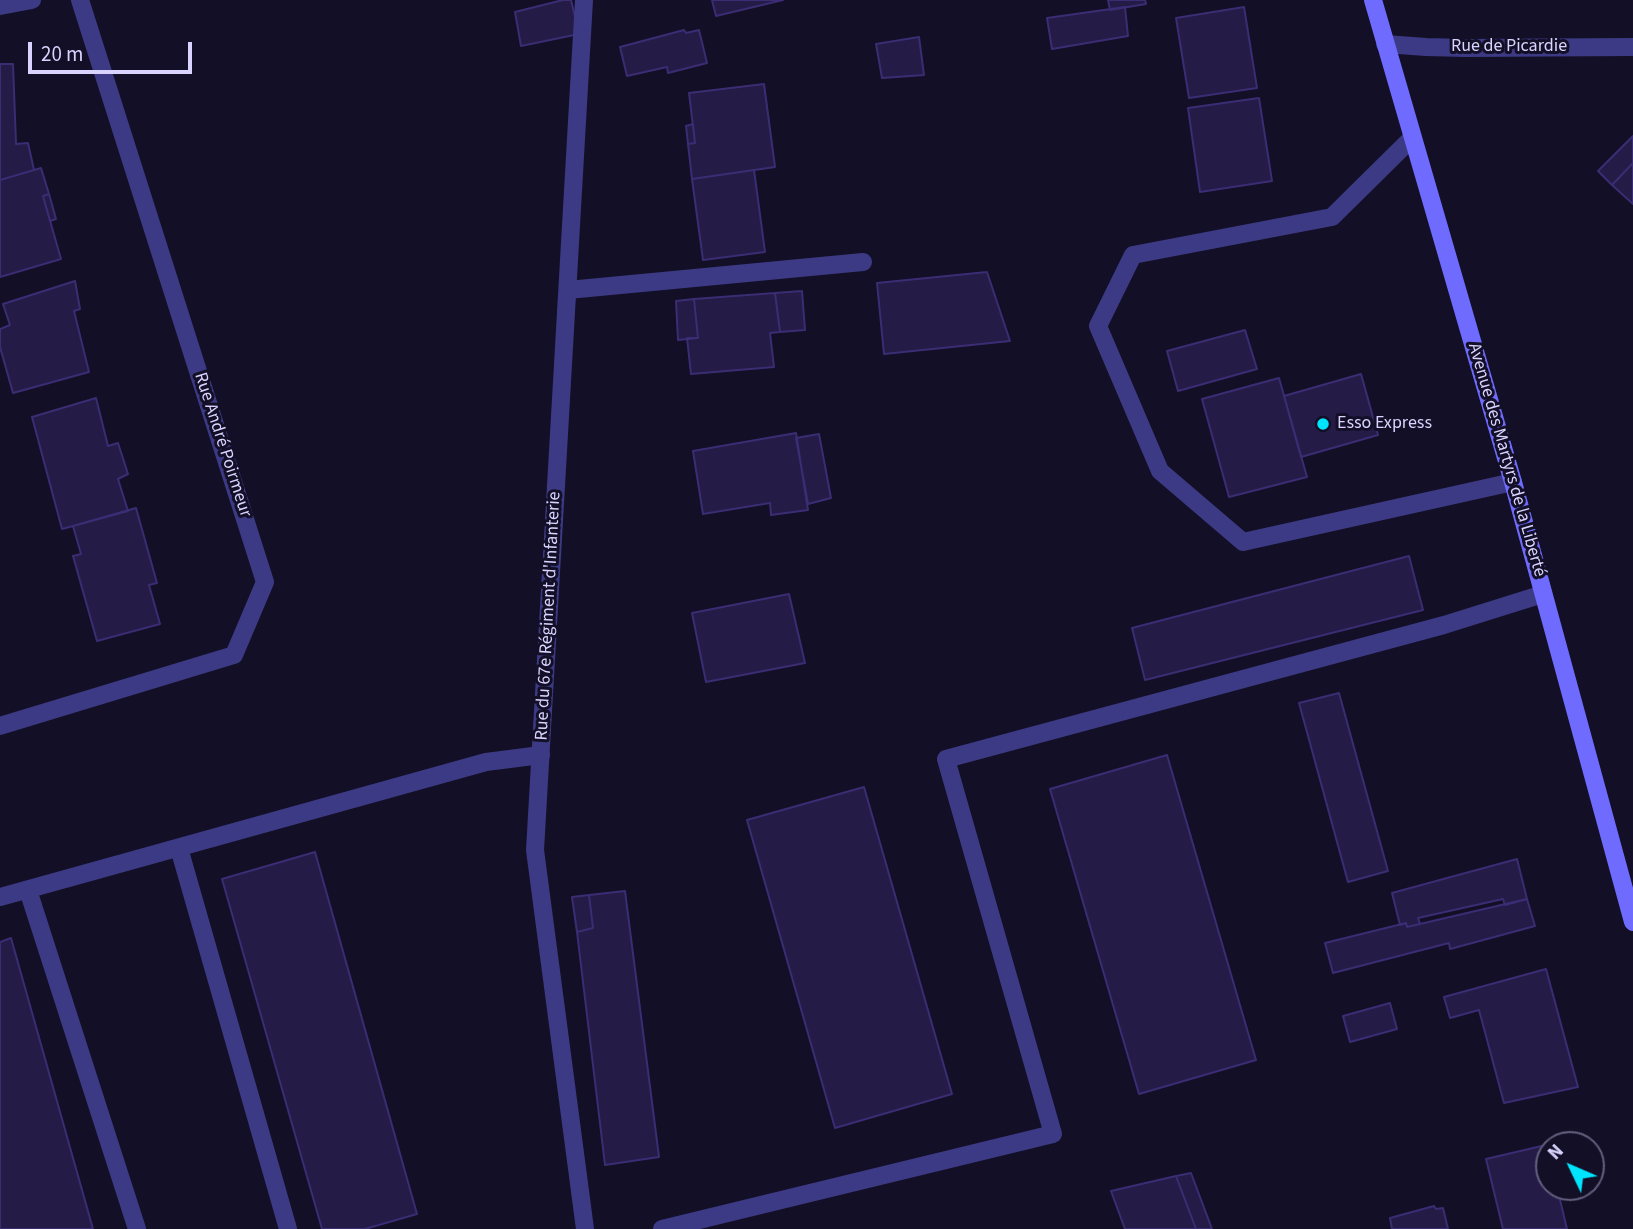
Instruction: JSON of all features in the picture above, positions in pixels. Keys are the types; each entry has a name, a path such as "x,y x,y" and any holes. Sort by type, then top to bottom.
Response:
{"street":[{"path":"0,6 32,0"},
{"name":"Rue André Poirmeur","path":"0,726 234,655 265,582 80,0"},
{"name":"Rue du 67e Régiment d'Infanterie","path":"584,0 535,850 585,1229"},
{"name":"Avenue des Martyrs de la Liberté","path":"1373,0 1513,482 1633,922"},
{"name":"Rue de Picardie","path":"1385,44 1465,48 1633,47"},
{"path":"1412,138 1332,217 1133,255 1098,326 1160,471 1243,542 1513,482"},
{"path":"568,290 863,262"},
{"path":"662,1229 1053,1134 946,759 1444,625 1543,594"},
{"path":"0,897 486,762 541,755"},
{"path":"179,848 288,1229"},
{"path":"28,890 137,1229"}],"building":[{"path":"571,0 579,34 521,46 515,12"},
{"path":"712,0 783,0 716,16"},
{"path":"1108,0 1145,0 1146,4 1110,10"},
{"path":"1125,7 1128,36 1052,49 1047,18"},
{"path":"1244,7 1257,88 1189,98 1176,18"},
{"path":"684,30 686,33 699,30 707,63 668,73 667,67 627,76 620,47"},
{"path":"919,37 924,75 882,78 876,44"},
{"path":"0,64 13,64 16,144 28,143 34,170 0,180"},
{"path":"764,84 775,167 692,179 688,144 695,143 689,93"},
{"path":"1259,98 1272,181 1200,192 1188,108"},
{"path":"693,124 695,143 688,144 686,126"},
{"path":"1633,136 1633,163 1612,185 1598,171"},
{"path":"1633,163 1633,204 1612,185"},
{"path":"41,168 49,194 43,196 61,259 0,277 0,180"},
{"path":"754,170 765,252 703,260 692,179"},
{"path":"49,194 56,219 50,221 43,196"},
{"path":"987,272 1010,341 884,354 877,283"},
{"path":"75,281 80,309 74,311 89,372 13,393 0,347 0,329 10,325 3,304"},
{"path":"802,291 805,330 780,332 775,293"},
{"path":"775,293 780,332 770,333 774,367 691,374 687,338 698,338 694,299"},
{"path":"694,299 698,338 678,340 676,301"},
{"path":"1245,330 1257,369 1178,391 1167,351"},
{"path":"1361,374 1378,435 1301,457 1284,396"},
{"path":"1279,378 1307,477 1229,497 1202,399"},
{"path":"96,398 108,446 118,443 128,474 118,479 128,511 62,529 32,417"},
{"path":"796,433 808,510 771,515 770,503 703,514 693,451"},
{"path":"819,434 831,498 808,504 796,438"},
{"path":"136,508 157,583 149,585 160,624 97,641 73,556 81,554 73,526"},
{"path":"1409,556 1423,610 1145,680 1132,628"},
{"path":"789,594 805,663 706,682 692,613"},
{"path":"1339,693 1388,871 1348,882 1299,703"},
{"path":"1167,755 1256,1060 1139,1094 1050,789"},
{"path":"864,787 952,1094 835,1128 747,820"},
{"path":"315,852 417,1214 365,1229 322,1229 222,879"},
{"path":"1517,859 1527,899 1505,905 1503,899 1418,918 1420,924 1407,927 1406,923 1400,925 1392,893"},
{"path":"625,891 659,1157 605,1165 577,932 593,928 589,895"},
{"path":"589,895 593,928 577,932 572,897"},
{"path":"1527,899 1535,926 1450,949 1449,943 1333,973 1325,943 1406,923 1407,927"},
{"path":"11,938 93,1229 0,1229 0,942"},
{"path":"1546,969 1578,1087 1504,1103 1479,1010 1450,1018 1444,997"},
{"path":"1390,1003 1397,1029 1350,1042 1343,1016"},
{"path":"1535,1148 1535,1201 1560,1201 1567,1229 1503,1229 1486,1159"},
{"path":"1191,1173 1212,1229 1196,1229 1176,1176"},
{"path":"1176,1176 1196,1229 1125,1229 1111,1191"},
{"path":"1434,1206 1436,1209 1443,1208 1448,1229 1392,1229 1390,1218"}],"place":[{"name":"Esso Express","path":"1323,424"}]}
